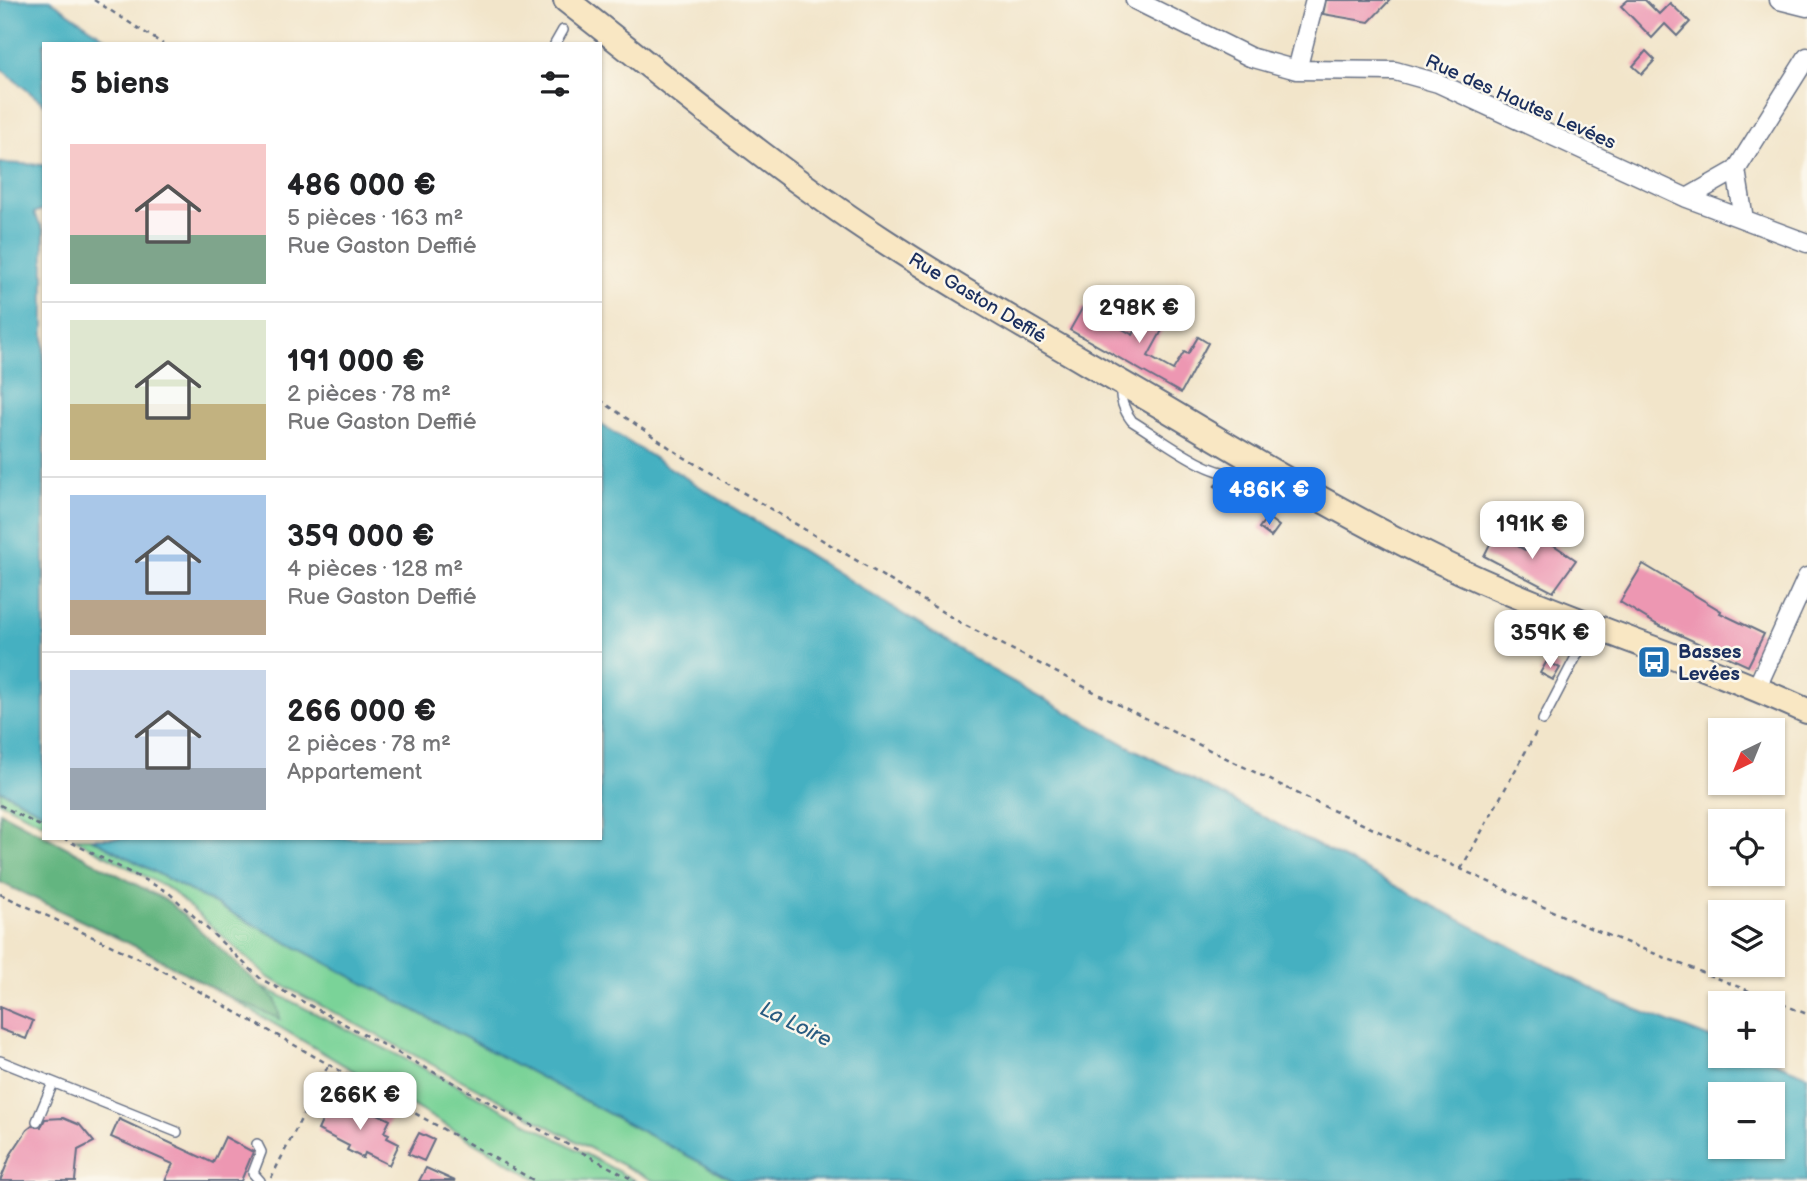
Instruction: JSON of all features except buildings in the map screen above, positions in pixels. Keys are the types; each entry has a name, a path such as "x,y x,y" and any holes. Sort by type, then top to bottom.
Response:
{"main road":[{"name":"Rue Gaston Deffié","path":"566,0 757,149 881,239 1123,384 1253,469 1444,563 1757,687 1807,711"}],"street":[{"name":"Rue des Hautes Levées","path":"1135,0 1250,57 1297,70 1395,71 1438,83 1688,198 1807,243"},
{"path":"1297,70 1315,0"},
{"path":"1779,0 1807,7"},
{"path":"1688,198 1737,170 1807,57"},
{"path":"1737,170 1744,219"},
{"path":"1757,687 1807,577"}],"lane":[{"path":"556,42 563,30"},
{"path":"1543,720 1593,624"},
{"path":"0,1061 177,1132"},
{"path":"37,1121 53,1083"},
{"path":"257,1144 261,1152 253,1174 260,1181"}],"path":[{"path":"94,0 160,42"},
{"path":"602,401 682,456 961,623 1307,798 1586,926 1807,1014"},
{"path":"1217,479 1216,486 1230,494 1253,469"},
{"path":"1461,869 1543,720"},
{"path":"0,805 42,827"},
{"path":"67,840 168,892 261,978 635,1181"},
{"path":"0,894 149,963 535,1181"},
{"path":"270,1181 328,1066"}],"green space":[{"path":"0,790 42,812 42,823 0,802"},
{"path":"0,812 42,834 42,840 53,840 169,902 275,999 280,1019 227,996 143,950 0,882"},
{"path":"77,840 95,840 735,1181 654,1181 595,1151 269,978 171,890"},
{"path":"257,984 447,1080 636,1181 540,1181 227,996 280,1018 275,999"}],"water":[{"path":"0,0 50,0 111,42 42,42 42,102 0,68"},
{"path":"0,163 42,165 42,210 34,213 42,227 42,812 0,790"},
{"name":"La Loire","path":"602,425 987,667 1128,746 1613,1000 1708,1037 1708,1068 1785,1066 1807,1075 1807,1181 735,1181 95,840 602,840"}],"place":[{"name":"Basses Levées","path":"1654,662"}]}
